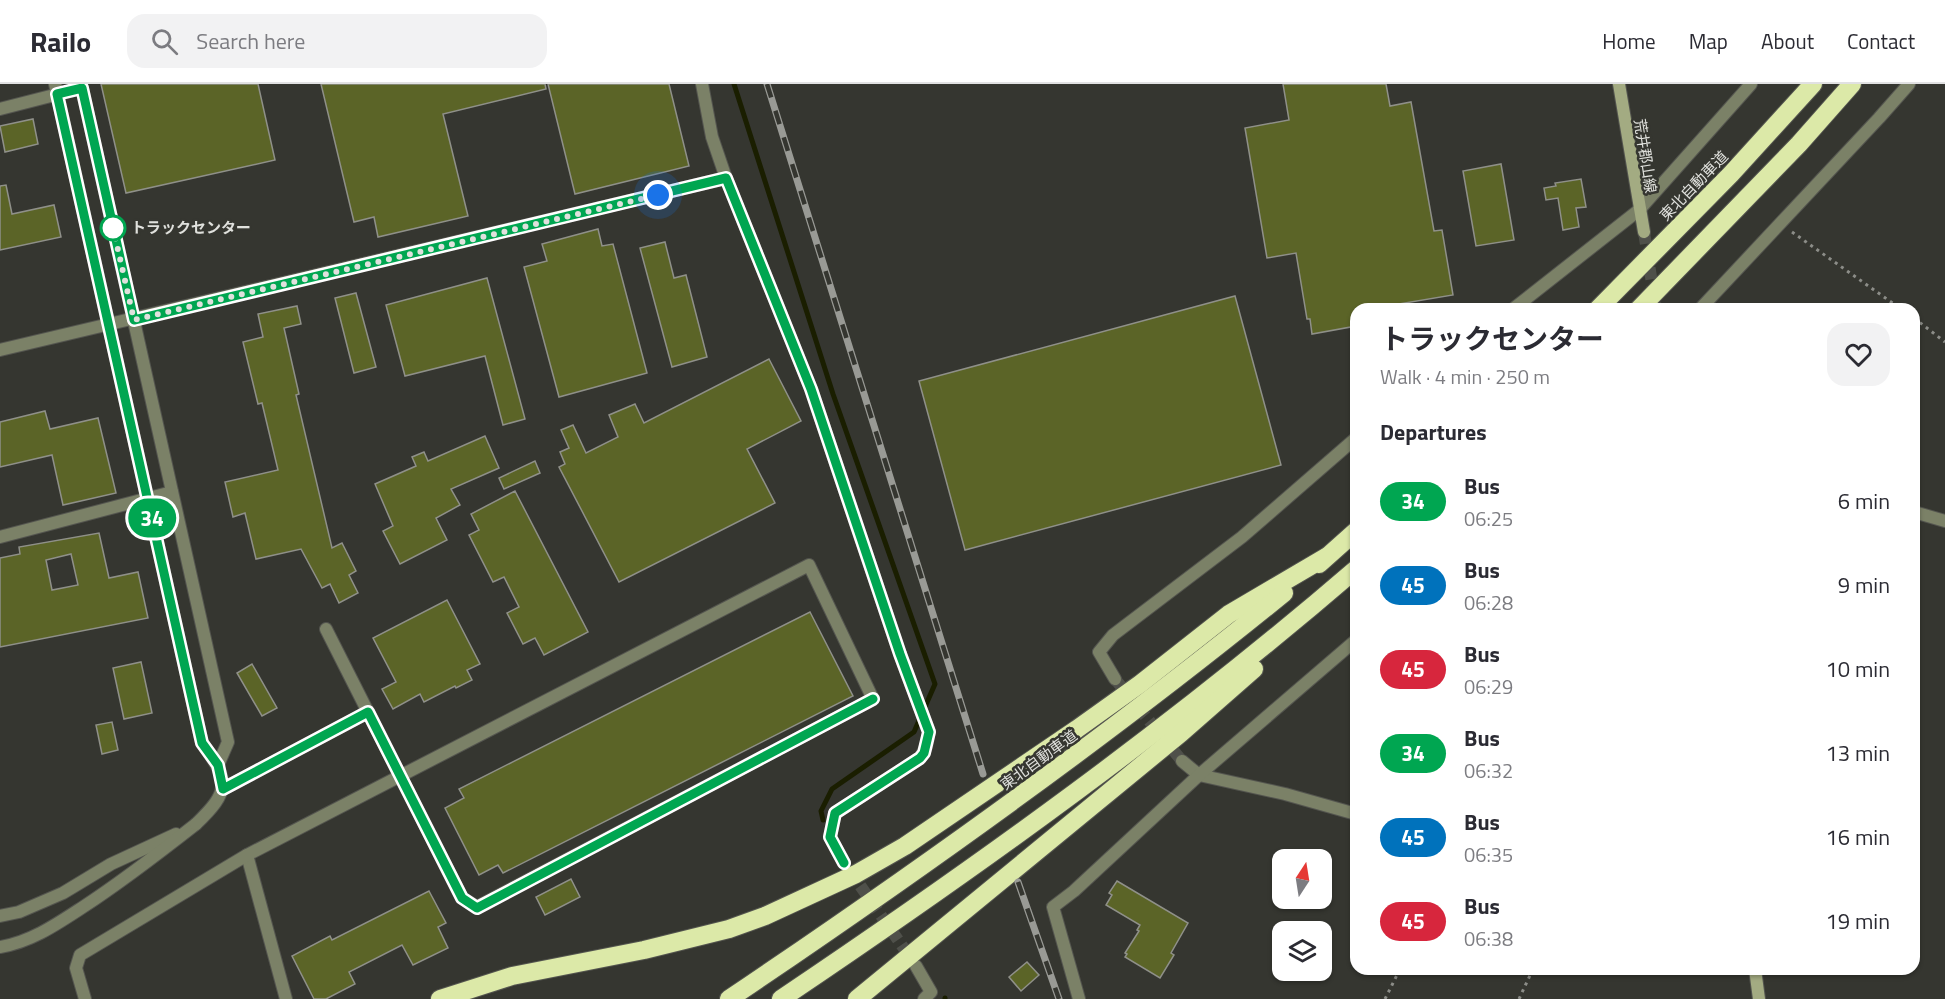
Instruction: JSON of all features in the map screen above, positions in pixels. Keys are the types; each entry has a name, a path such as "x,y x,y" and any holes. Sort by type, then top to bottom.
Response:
{"highway":[{"name":"東北自動車道","path":"1604,303 1723,183 1813,84"},
{"path":"1645,303 1770,175 1852,84"},
{"name":"東北自動車道","path":"729,999 874,901 1092,745 1350,536"},
{"path":"440,999 512,976 644,950 729,929 765,916 846,878 905,846 1077,729 1140,684 1229,614 1326,557"},
{"path":"781,999 939,891 1170,721 1350,574"},
{"path":"857,999 1181,733 1268,656 1350,574"}],"main road":[{"name":"荒井郡山線","path":"1619,84 1644,232"},
{"path":"1756,975 1759,999"}],"street":[{"path":"702,84 712,137 726,178 811,389 896,644 929,732 924,753 920,758 835,813 830,837 844,863"},
{"path":"1521,303 1639,210 1751,84"},
{"path":"1706,303 1909,84"},
{"path":"0,109 56,89 81,86 228,742 218,765"},
{"path":"0,947 12,945 45,931 124,881 196,824 216,805 223,789 218,765 202,743 56,89"},
{"path":"0,350 726,178"},
{"path":"1115,679 1099,652 1113,635 1242,537 1350,443"},
{"path":"0,537 172,492"},
{"path":"1920,514 1945,522"},
{"path":"85,999 76,968 80,954 247,855 400,775 809,565 873,699 477,908 462,898 400,775 326,629"},
{"path":"1079,999 1053,907 1074,891 1199,775 1350,645"},
{"path":"223,789 368,712"},
{"path":"1182,760 1199,775 1285,794 1350,812"},
{"path":"0,916 19,912 63,893 111,864 196,824"},
{"path":"247,855 286,999"},
{"path":"916,966 931,992 924,999"}],"path":[{"path":"1786,227 1893,303"},
{"path":"1920,323 1945,342"},
{"path":"1385,999 1397,975"},
{"path":"1519,999 1530,975"}],"building":[{"path":"101,84 258,84 275,160 126,193"},
{"path":"321,84 545,84 546,89 443,114 468,216 378,237 374,217 354,222"},
{"path":"548,84 669,84 689,166 575,194"},
{"path":"1283,84 1386,84 1390,106 1411,102 1434,231 1442,230 1453,295 1405,303 1350,303 1350,327 1312,334 1310,319 1307,319 1296,253 1267,258 1245,128 1289,120"},
{"path":"33,119 38,144 5,152 0,126"},
{"path":"1501,164 1514,240 1476,246 1463,171"},
{"path":"1581,179 1586,207 1576,208 1579,227 1563,230 1558,198 1546,200 1544,188 1556,186 1555,183"},
{"path":"6,185 12,214 54,205 61,237 0,250 0,186"},
{"path":"598,229 602,246 613,244 647,373 559,397 524,267 547,261 542,244"},
{"path":"665,242 674,278 686,275 707,357 672,367 640,248"},
{"path":"487,278 525,419 503,425 485,356 405,376 386,305"},
{"path":"356,293 376,367 354,373 335,298"},
{"path":"1235,296 1281,465 965,550 919,381"},
{"path":"297,306 301,324 284,328 299,394 296,395 332,548 342,543 356,571 349,575 358,593 339,603 330,584 322,588 301,549 256,559 245,513 233,517 225,482 278,470 262,403 258,404 243,342 263,337 258,314"},
{"path":"769,359 801,421 747,449 775,503 619,582 559,467 565,464 560,452 569,448 561,430 573,425 586,453 618,437 609,415 635,404 644,423"},
{"path":"45,411 50,429 98,418 116,493 63,505 52,455 0,467 0,422"},
{"path":"485,436 499,468 451,489 460,505 436,518 447,540 400,564 383,531 393,526 375,484 416,466 412,457 424,452 428,461"},
{"path":"535,461 540,473 504,489 499,478"},
{"path":"515,491 588,632 544,655 535,638 523,644 507,613 519,607 504,577 493,582 469,535 479,530 471,514"},
{"path":"99,533 109,578 138,572 148,618 0,647 0,558 20,554 19,547","holes":["71,554 78,585 52,590 46,560"]},
{"path":"447,600 480,664 467,670 472,680 424,702 420,694 393,709 382,689 396,682 373,638"},
{"path":"810,612 853,696 503,873 498,865 479,875 445,808 464,798 459,789"},
{"path":"141,662 152,713 124,719 113,668"},
{"path":"252,664 277,708 262,716 237,673"},
{"path":"112,722 118,750 102,754 96,725"},
{"path":"571,879 580,897 545,915 536,897"},
{"path":"1117,881 1188,923 1171,953 1174,955 1160,978 1125,957 1140,925 1106,905 1112,895 1109,893"},
{"path":"429,891 446,923 438,927 448,948 413,965 402,945 349,972 355,984 326,999 314,999 292,956 330,936 332,940"},
{"path":"1027,962 1039,975 1021,991 1009,977"}],"waterway":[{"path":"734,84 833,394 935,684 914,732 832,789 821,811 823,820"}],"tunnel":[{"path":"1644,232 1655,303"},
{"path":"1115,679 1182,761"},
{"path":"850,871 912,960"}],"railway":[{"path":"767,84 983,774"},
{"path":"1018,882 1059,999"}],"bus line":[{"name":"34","path":"844,863 830,837 835,813 920,758 924,753 929,732 900,654 811,389 726,178 134,320 82,88 57,94 202,743 218,765 223,789 368,712 462,898 477,908 873,699"}],"place":[{"name":"トラックセンター","path":"113,228"}],"route":[{"path":"113,228 134,320 658,195"}]}
